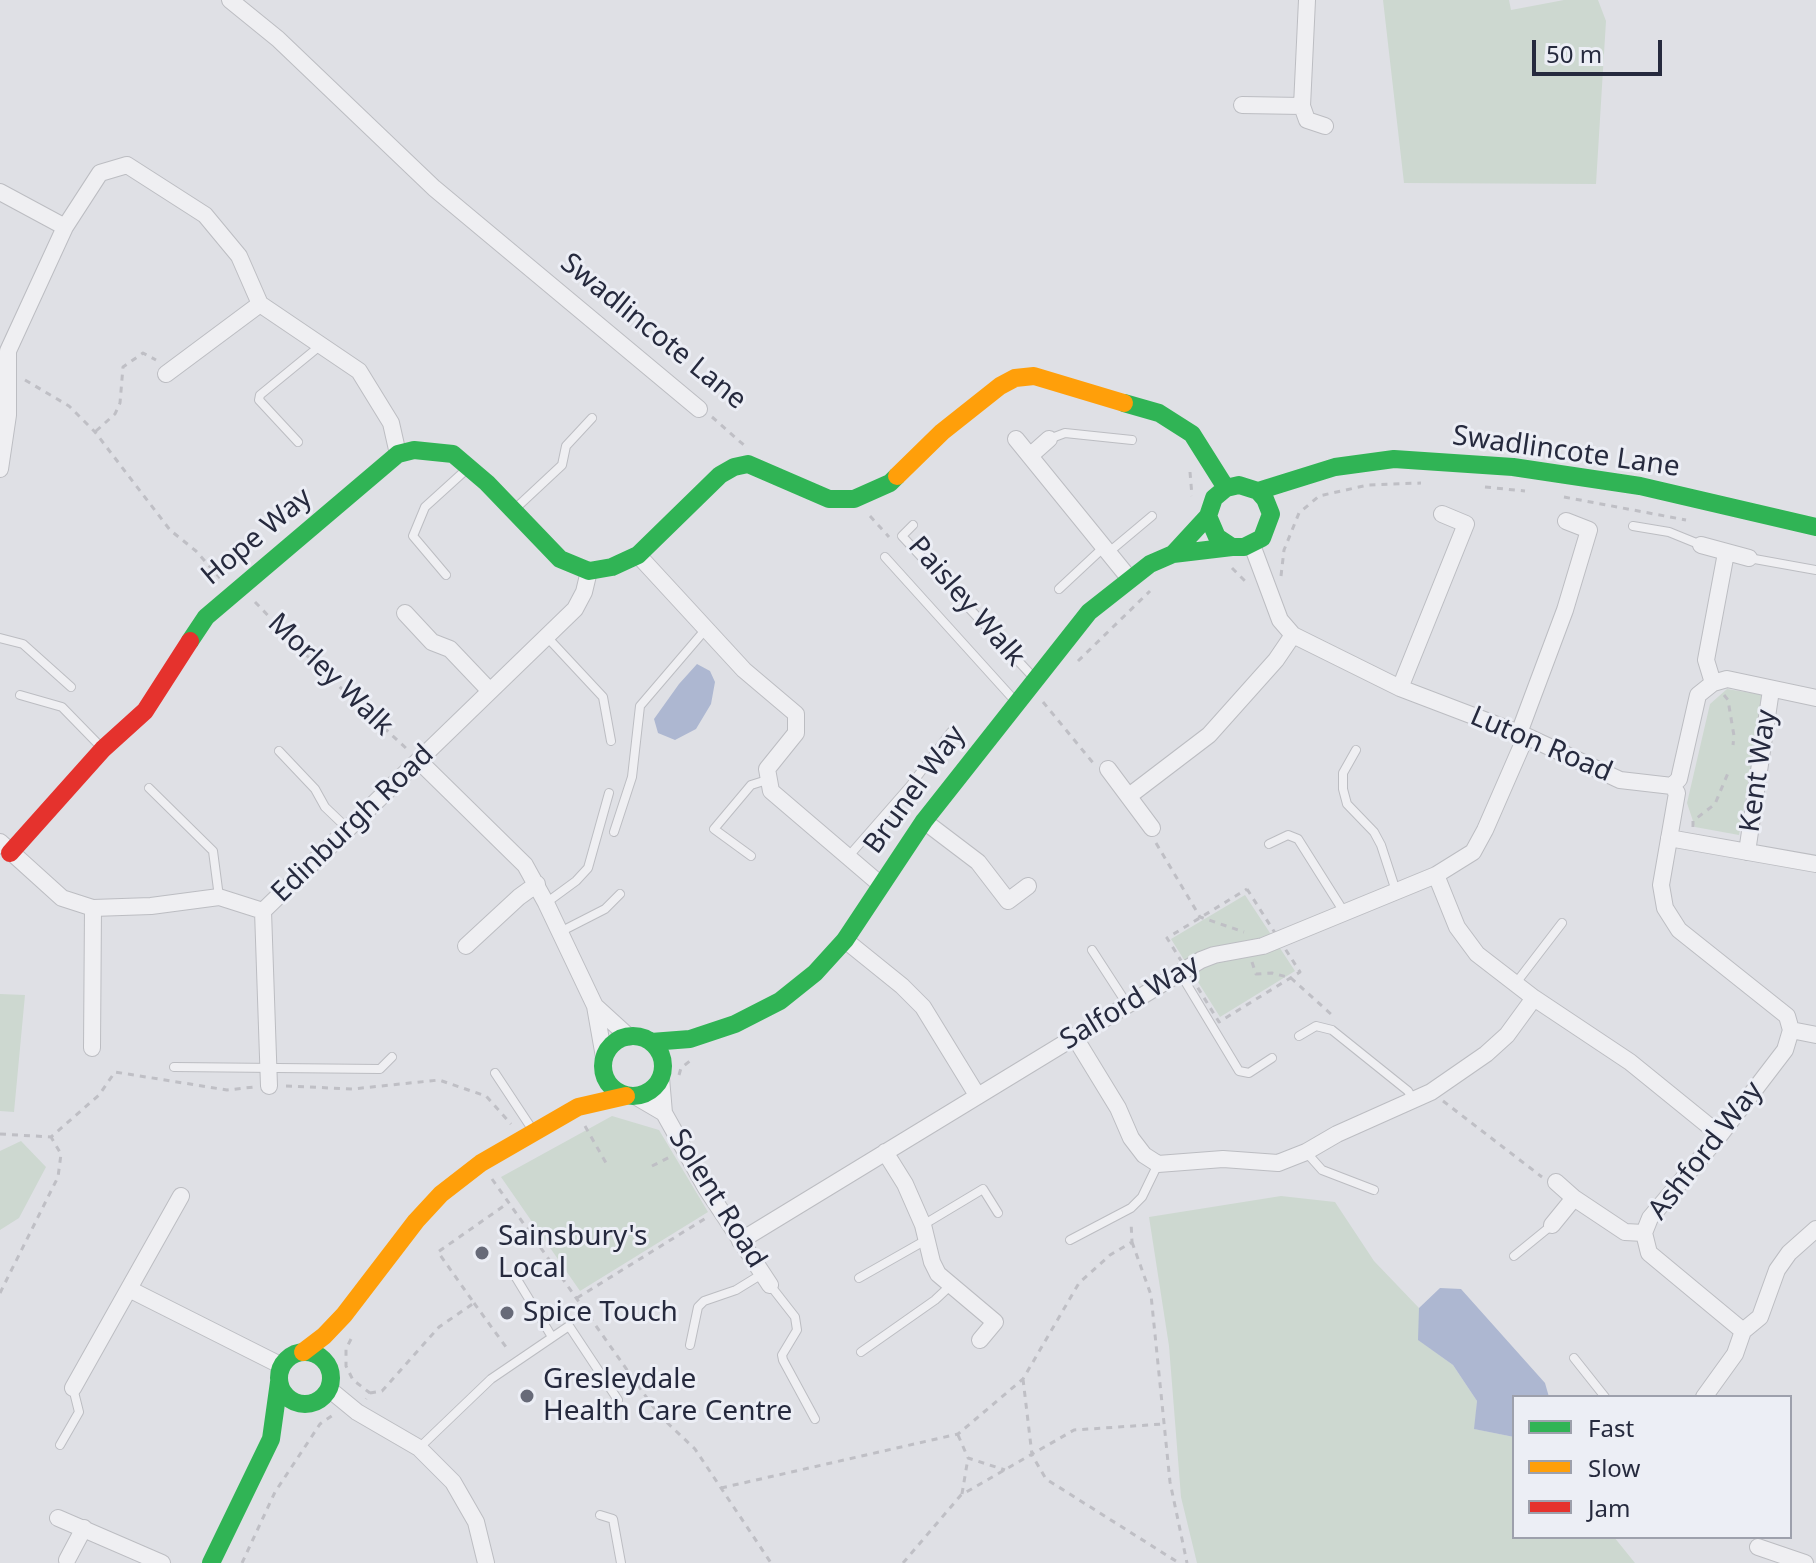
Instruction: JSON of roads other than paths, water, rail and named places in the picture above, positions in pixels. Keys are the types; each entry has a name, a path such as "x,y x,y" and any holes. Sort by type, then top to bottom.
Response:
{"street":[{"name":"Swadlincote Lane","path":"230,0 278,39 434,188 699,409"},
{"path":"1307,0 1302,106 1307,120 1325,126"},
{"path":"1242,105 1302,106"},
{"path":"0,469 8,415 4,350 65,227 100,173 127,165 205,215 239,256 260,304 359,371 391,423 398,454 414,450 453,454 560,559 589,571 612,567 638,555 720,475 734,467 748,464 829,499 854,499 890,483 942,432 1000,386 1015,378 1034,376 1159,413 1192,434 1226,488"},
{"path":"0,192 65,227"},
{"path":"170,371 260,304"},
{"path":"1016,439 1129,578"},
{"path":"1031,455 1049,439"},
{"name":"Hope Way","path":"5,848 145,711 206,617 398,454"},
{"name":"Swadlincote Lane","path":"1258,491 1335,467 1394,459 1513,467 1640,486 1816,527"},
{"path":"1270,522 1269,506 1258,491 1239,485 1226,488 1214,498 1208,516 1217,537 1232,547 1252,545 1262,538 1270,522 1312,475"},
{"path":"1400,688 1466,524 1442,514"},
{"name":"Brunel Way","path":"1173,554 1208,516"},
{"name":"Salford Way","path":"740,1241 1183,971 1214,955 1249,950 1279,940 1436,875 1473,852 1523,735 1589,530 1566,521"},
{"path":"1129,796 1209,735 1276,660 1293,635 1280,620 1252,545"},
{"path":"1701,545 1749,558"},
{"name":"Brunel Way","path":"651,1042 690,1039 735,1024 780,1001 815,973 845,940 924,821 1089,612 1150,564 1173,554 1232,547"},
{"path":"1713,683 1706,660 1726,553"},
{"path":"638,555 744,670 796,714 796,733 767,769 771,791 881,885"},
{"name":"Edinburgh Road","path":"5,848 62,898 93,908 151,906 219,897 263,911 575,609 584,592 589,571"},
{"path":"405,613 432,642 450,649 489,690"},
{"name":"Luton Road","path":"1293,635 1400,688 1523,735 1620,780 1672,786"},
{"path":"1816,698 1727,679 1713,683 1698,695 1679,779 1672,786 1677,793 1661,885 1665,908 1679,930 1787,1016 1791,1030 1816,1035"},
{"name":"Kent Way","path":"1747,852 1771,690"},
{"path":"419,761 525,865 537,884 595,1006 603,1062 610,1086 630,1096"},
{"path":"1108,769 1152,828"},
{"path":"924,821 978,862 1008,901 1028,886"},
{"name":"Kent Way","path":"1669,838 1816,864"},
{"path":"1436,875 1457,927 1477,954 1534,998 1630,1062 1720,1135"},
{"path":"466,946 537,884"},
{"path":"92,1048 93,908"},
{"path":"263,911 268,1077"},
{"path":"845,940 923,1007 977,1095"},
{"path":"1074,1036 1118,1108 1131,1138 1144,1155 1158,1164 1223,1159 1278,1163 1431,1092 1497,1045 1534,998"},
{"path":"595,1006 629,1037"},
{"name":"Ashford Way","path":"1743,1331 1649,1253 1644,1233 1650,1218 1720,1135 1785,1050 1791,1030"},
{"path":"211,1563 271,1439 280,1374 294,1354 303,1352 324,1336 344,1315 416,1221 441,1194 481,1163 578,1107 650,1091 662,1073 658,1050 643,1038 629,1037 615,1041 578,1107"},
{"name":"Brunel Way","path":"662,1073 690,1039"},
{"name":"Solent Road","path":"662,1073 664,1113 719,1210 766,1279"},
{"name":"Solent Road","path":"630,1096 664,1113"},
{"path":"885,1152 905,1184 938,1274 995,1322 980,1340"},
{"path":"1556,1182 1625,1232 1644,1233"},
{"path":"73,1388 181,1196"},
{"path":"1552,1225 1574,1198"},
{"path":"1705,1395 1735,1354 1743,1331 1760,1317 1777,1270 1789,1253 1816,1229"},
{"path":"129,1289 280,1374 286,1397 293,1402 301,1404 325,1387"},
{"path":"255,1476 295,1419 325,1387 333,1341 344,1315"},
{"path":"303,1352 319,1357 325,1387 357,1412 419,1448 453,1482 476,1522 486,1563"},
{"path":"58,1518 162,1563"},
{"path":"67,1562 84,1528"},
{"path":"1758,1547 1794,1562"}],"lane":[{"path":"298,442 259,400 260,395 321,344"},
{"path":"513,511 562,465 566,446 592,418"},
{"path":"1049,439 1065,433 1132,440"},
{"path":"446,575 413,536 425,507 469,468"},
{"path":"1059,589 1152,516"},
{"name":"Paisley Walk","path":"913,525 902,536 1035,679"},
{"path":"1633,526 1669,532 1701,545"},
{"path":"885,557 1016,702"},
{"path":"1749,558 1816,570"},
{"path":"614,832 632,777 640,706 705,630"},
{"path":"545,635 603,697 611,741"},
{"path":"0,638 23,644 71,687"},
{"path":"20,695 62,707 103,749"},
{"path":"848,857 910,786 951,732"},
{"path":"1356,750 1343,773 1347,804 1374,832 1396,891"},
{"path":"279,751 315,789 325,807 348,829"},
{"path":"751,856 714,829 751,785 767,780"},
{"path":"149,788 213,851 219,897"},
{"path":"546,903 588,868 609,793"},
{"path":"1269,844 1288,835 1298,839 1344,912"},
{"path":"560,932 605,909 620,894"},
{"path":"1516,984 1562,923"},
{"path":"1092,950 1127,1004"},
{"path":"1183,971 1239,1071 1249,1073 1272,1058"},
{"path":"1299,1036 1316,1026 1332,1030 1408,1091 1413,1101"},
{"path":"174,1067 268,1077 380,1069 392,1057"},
{"path":"495,1073 528,1136"},
{"path":"1306,1152 1322,1170 1374,1190"},
{"path":"1070,1240 1131,1208 1142,1197 1158,1164"},
{"path":"859,1278 983,1189 998,1213"},
{"path":"1514,1256 1552,1225"},
{"path":"515,1276 552,1337"},
{"path":"690,1345 698,1307 704,1301 766,1279 795,1317 797,1330 782,1355 815,1419"},
{"path":"861,1352 935,1300 952,1284"},
{"path":"419,1448 491,1379 569,1326 618,1400"},
{"path":"1574,1358 1603,1395"},
{"path":"60,1445 79,1412 73,1388"},
{"path":"600,1515 613,1519 621,1563"}],"water":[{"path":"697,664 710,671 715,682 711,704 696,729 675,740 658,733 654,719"},
{"path":"1440,1288 1461,1289 1545,1383 1548,1395 1512,1395 1512,1437 1474,1429 1477,1401 1453,1365 1418,1340 1419,1308"}],"place":[{"name":"Sainsbury's Local","path":"482,1253"},
{"name":"Spice Touch","path":"507,1313"},
{"name":"Gresleydale Health Care Centre","path":"527,1396"}]}
